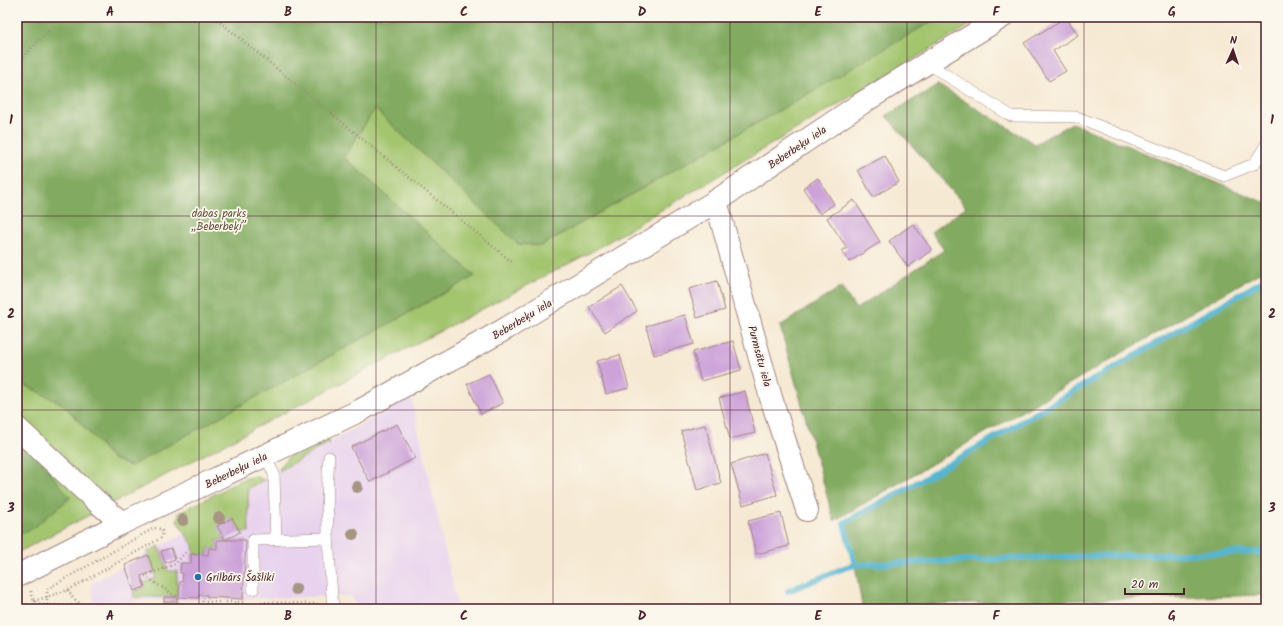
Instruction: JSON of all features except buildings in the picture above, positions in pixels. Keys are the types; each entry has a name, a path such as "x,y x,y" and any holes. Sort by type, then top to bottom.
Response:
{"street":[{"name":"Beberbeķu iela","path":"17,576 122,523 360,410 500,332 716,201 862,103 1002,17"},
{"name":"Purmsātu iela","path":"716,201 771,398 807,510"},
{"path":"17,428 122,523"}],"lane":[{"path":"927,63 1011,116 1077,117 1224,176 1254,164 1266,145"},
{"path":"265,456 274,474 276,540"},
{"path":"329,457 327,486 328,538 333,607"},
{"path":"253,589 253,540 328,538"}],"path":[{"path":"17,63 62,17"},
{"path":"214,17 512,262"},
{"path":"47,609 47,589 154,528 162,529 163,533 161,538 68,590 34,602 44,605 83,605 162,606 167,603"},
{"path":"179,603 178,596 172,594 145,576 176,564 186,552"},
{"path":"68,590 73,598 83,605"},
{"path":"203,595 203,602"},
{"path":"206,602 245,602"},
{"path":"260,602 333,607"}],"shaded area":[{"path":"411,396 458,609 366,609 358,607 350,596 94,602 91,584 205,522 204,515"}],"green space":[{"name":"dabas parks „Beberbeķi”","path":"17,17 984,17 591,252 17,553"},
{"name":"dabas parks „Beberbeķi”","path":"17,17 939,17 801,98 541,246 518,244 375,109 344,157 475,276 131,466 113,459 64,405 17,381"},
{"path":"938,85 1035,144 1072,123 1266,203 1266,269 834,521 780,326 841,287 856,309 944,250 931,232 966,207 886,116"},
{"path":"1266,279 1266,595 862,606 855,565 844,523 922,480"},
{"path":"328,439 329,443 279,471 291,455"},
{"path":"17,440 34,452 70,498 33,528 17,535"},
{"path":"256,476 264,480 248,488 249,532 240,532 232,518 218,526 225,540 217,540 217,549 209,548 208,555 194,554 193,545 177,521 179,513 243,479"},
{"path":"159,546 168,571 177,571 177,597 134,597 133,592 145,587 143,583 156,578 147,552"}],"waterway":[{"path":"855,565 844,523 922,480 1266,279"},
{"path":"788,591 855,565 1021,558 1266,552"}],"place":[{"name":"Grilbārs Šašliki","path":"198,577"}]}
